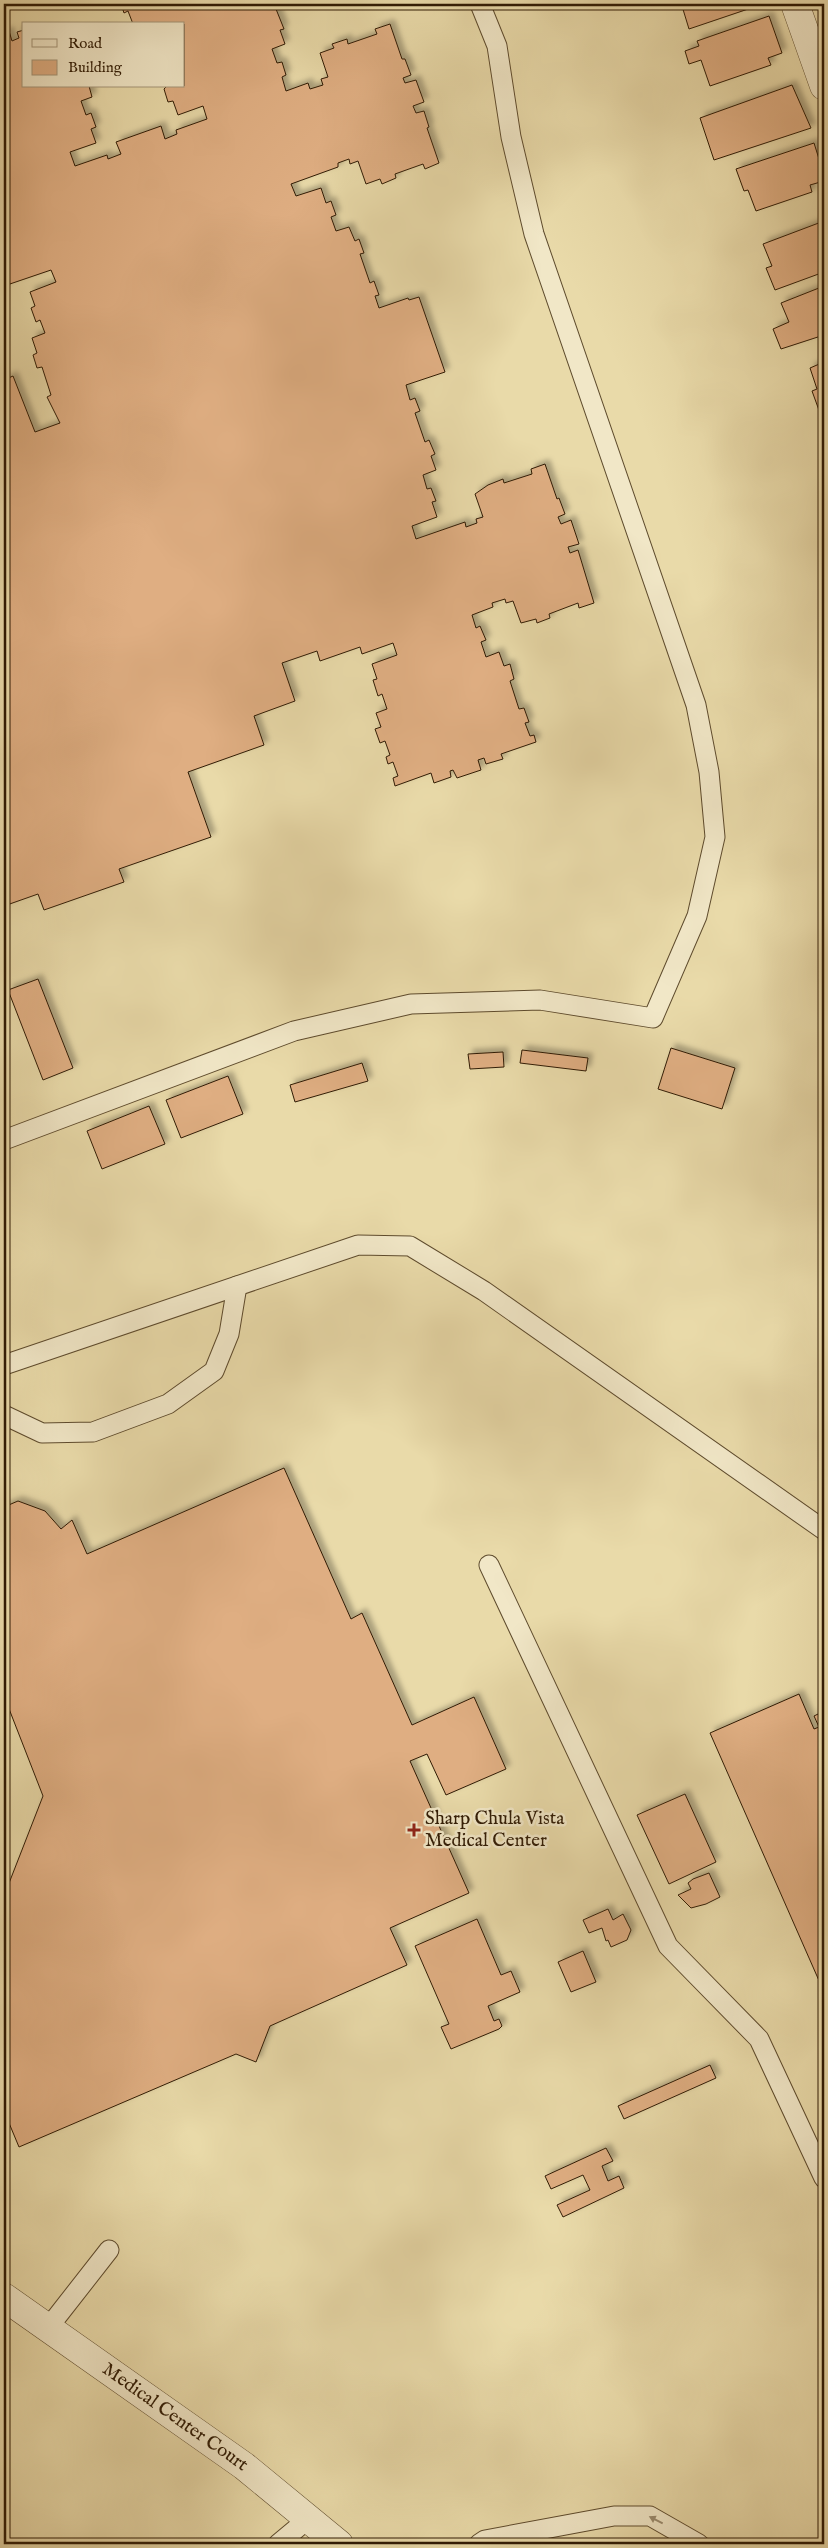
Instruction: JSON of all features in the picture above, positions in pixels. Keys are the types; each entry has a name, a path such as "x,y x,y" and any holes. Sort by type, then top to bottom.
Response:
{"street":[{"path":"795,4 822,73"},
{"name":"Medical Center Court","path":"4,2297 244,2466 339,2544"}],"lane":[{"path":"4,1140 294,1031 411,1004 540,1000 652,1018 697,916 715,837 709,772 696,704 534,234 511,137 496,46 480,4"},
{"path":"4,1365 358,1245 410,1246 484,1291 824,1530"},
{"path":"4,1415 42,1433 93,1432 168,1404 214,1371 229,1334 237,1286"},
{"path":"489,1565 668,1946 759,2039 824,2178"},
{"path":"48,2328 109,2250"},
{"path":"479,2544 485,2540 614,2516 650,2516 699,2544"},
{"path":"278,2544 308,2519"}],"building":[{"path":"130,4 274,4 284,29 280,30 285,44 272,49 277,63 282,62 286,75 282,77 286,91 308,83 310,89 323,85 321,79 328,77 320,53 334,48 332,44 347,39 348,44 377,34 375,29 390,24 402,59 405,59 411,75 403,78 405,83 416,80 424,102 413,106 416,113 424,111 429,127 427,128 439,163 425,169 423,164 395,174 396,178 382,184 380,179 366,184 358,161 350,164 349,159 338,163 338,167 291,184 296,196 321,188 326,203 331,201 336,215 331,217 336,231 349,227 355,241 359,239 364,253 360,254 370,283 374,281 379,295 375,296 379,308 408,298 409,300 419,297 445,372 406,385 410,400 415,398 420,411 415,413 425,442 429,440 435,454 431,456 436,470 423,475 427,489 431,488 436,501 432,502 437,517 412,526 416,539 465,522 466,527 477,523 476,519 483,517 475,494 488,485 503,479 504,483 532,474 531,469 545,464 557,499 559,498 565,514 558,517 561,524 571,520 579,544 568,547 570,553 578,550 594,603 579,608 578,603 549,614 550,618 537,623 536,619 521,623 513,601 506,603 505,599 492,603 493,607 472,615 476,628 480,626 486,640 481,642 486,657 499,652 504,666 510,664 514,679 510,681 519,709 524,708 529,722 525,723 530,736 534,735 536,742 501,754 503,759 486,764 484,758 478,760 481,770 457,778 453,770 450,771 451,777 434,783 431,773 395,786 393,778 398,776 393,762 388,764 386,757 390,755 385,741 380,743 375,729 381,727 376,713 387,709 382,694 378,696 373,680 377,679 372,664 397,655 393,643 362,654 360,647 320,661 317,651 282,663 295,701 254,716 264,745 188,772 211,837 119,869 124,882 44,910 38,894 4,906 4,380 13,376 35,432 60,423 47,397 51,395 42,367 37,368 33,355 37,353 32,338 45,333 40,320 36,322 31,308 35,306 30,292 56,282 51,270 4,286 4,33 9,31 12,41 19,38 17,32 22,31 22,88 90,88 92,97 81,101 86,115 91,113 96,127 91,129 96,143 70,152 75,166 107,155 108,159 121,154 116,142 161,126 165,139 177,134 176,130 207,119 203,106 178,115 173,101 168,102 164,89 185,88 185,22 132,22 128,11 124,13 122,7"},
{"path":"686,4 763,4 689,29 682,6"},
{"path":"769,16 782,53 768,58 771,65 710,86 701,60 689,64 685,51 699,46 697,41"},
{"path":"792,85 811,128 714,160 700,118"},
{"path":"814,143 819,159 822,158 824,181 810,185 812,192 756,211 748,190 744,191 736,169"},
{"path":"824,221 824,272 775,290 766,268 772,266 763,244"},
{"path":"824,286 824,335 781,349 773,329 789,322 781,303"},
{"path":"824,362 824,412 820,413 812,391 817,389 810,368"},
{"path":"38,979 73,1068 43,1080 8,990"},
{"path":"671,1048 735,1068 722,1109 658,1089"},
{"path":"522,1050 588,1058 586,1071 520,1063"},
{"path":"503,1052 504,1067 470,1069 468,1054"},
{"path":"362,1063 368,1081 295,1102 290,1085"},
{"path":"228,1076 243,1114 181,1138 166,1100"},
{"path":"149,1106 165,1144 102,1169 87,1131"},
{"name":"Sharp Chula Vista Medical Center","path":"284,1468 351,1619 362,1613 412,1725 474,1697 506,1769 446,1795 427,1754 410,1761 469,1893 390,1928 407,1965 270,2026 256,2062 236,2054 19,2147 4,2111 4,1896 43,1796 4,1696 4,1507 18,1501 45,1511 61,1529 72,1520 87,1554"},
{"path":"799,1694 814,1729 819,1727 814,1716 824,1711 824,1992 710,1733"},
{"path":"685,1794 716,1862 669,1884 637,1815"},
{"path":"709,1873 720,1897 706,1904 691,1908 678,1895 691,1889 688,1883 693,1879"},
{"path":"608,1909 613,1920 623,1914 631,1930 627,1940 611,1947 608,1940 606,1941 602,1928 589,1933 583,1920"},
{"path":"477,1919 501,1975 511,1971 520,1992 488,2006 494,2021 499,2019 502,2026 499,2029 451,2049 441,2027 449,2024 415,1946"},
{"path":"583,1951 596,1982 571,1992 558,1962"},
{"path":"710,2065 716,2078 624,2119 618,2106"},
{"path":"606,2148 613,2161 602,2166 608,2181 619,2176 624,2188 563,2217 557,2205 590,2190 583,2175 551,2189 545,2176"}],"place":[{"name":"Sharp Chula Vista Medical Center","path":"414,1830"}]}
